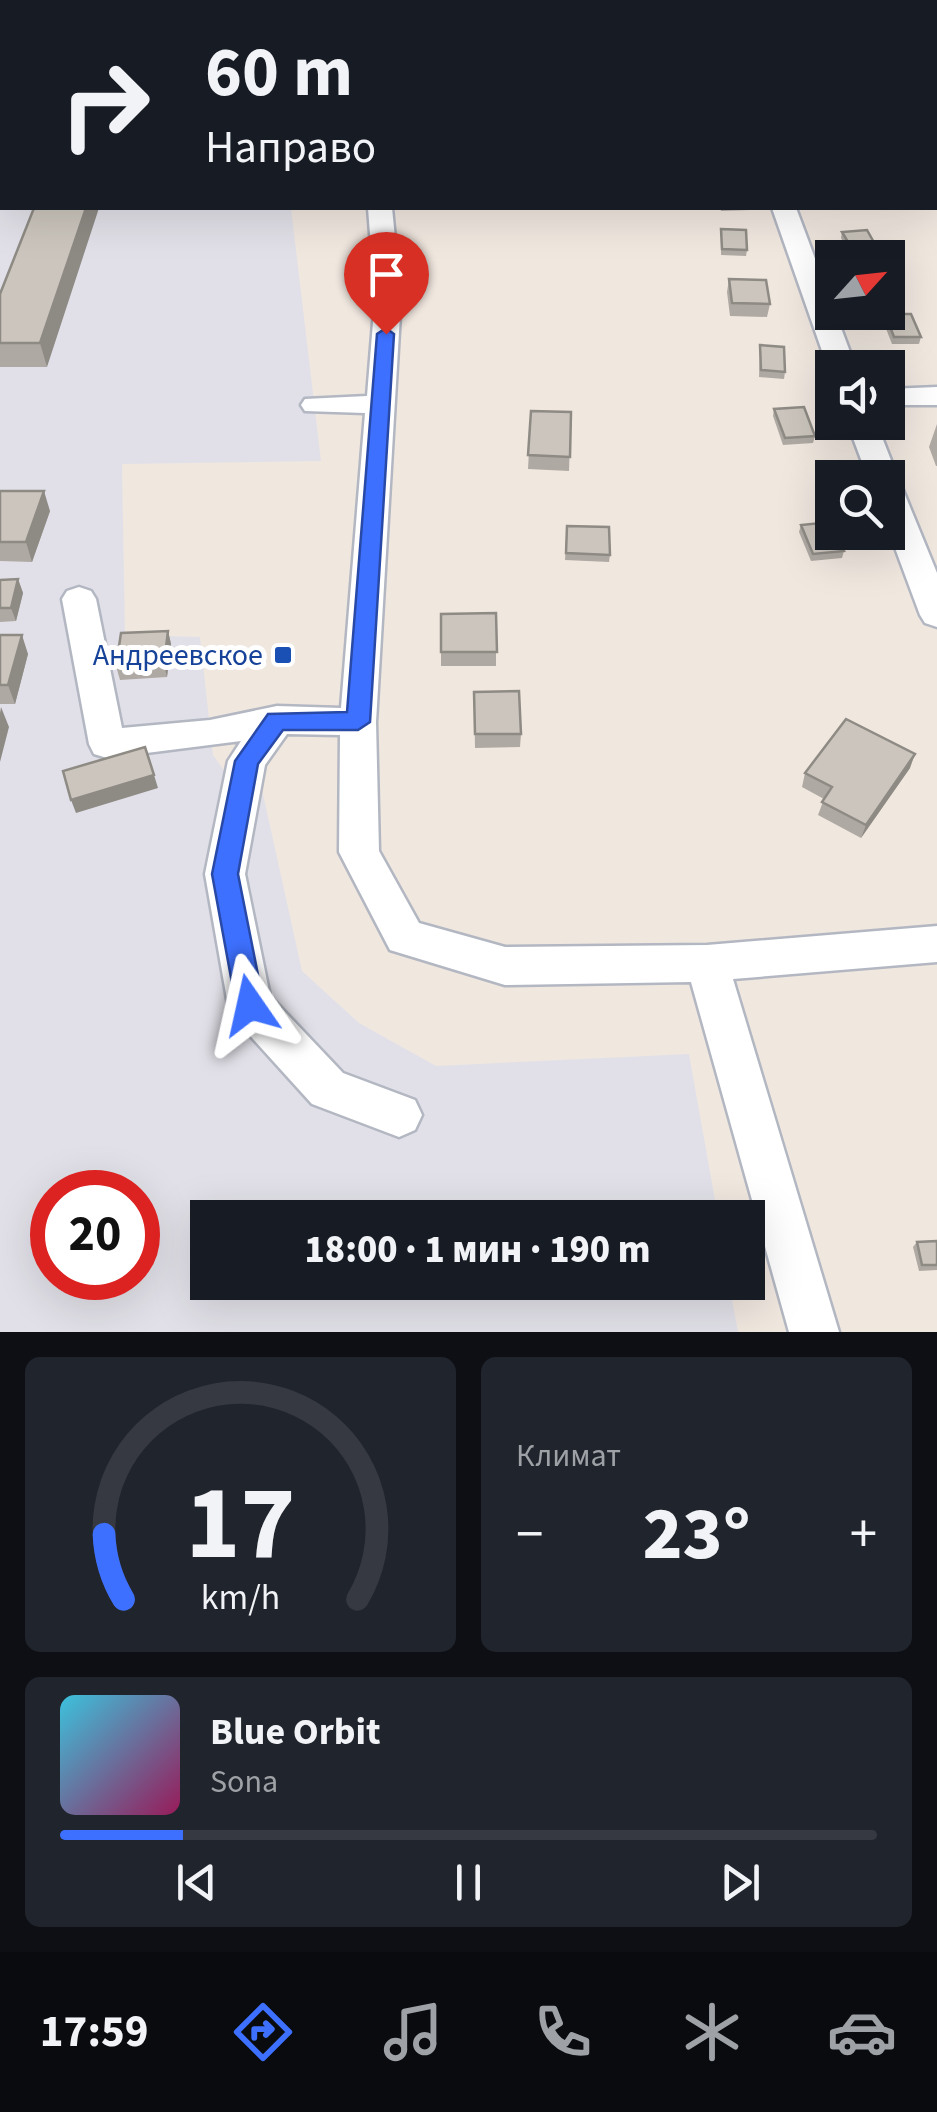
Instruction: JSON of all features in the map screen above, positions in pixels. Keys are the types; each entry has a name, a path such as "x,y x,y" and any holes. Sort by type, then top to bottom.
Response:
{"street":[{"path":"380,210 388,298 358,722 358,852 406,937 505,966 707,963 937,944"},
{"path":"785,210 835,350"},
{"path":"905,397 937,396"},
{"path":"314,405 380,404"},
{"path":"905,533 937,615"},
{"path":"79,600 106,744 210,734 276,720 358,722"},
{"path":"276,720 247,761 225,874 250,1005 328,1089 399,1115"},
{"path":"707,963 814,1332"}],"shaded area":[{"path":"0,210 291,210 321,461 122,464 125,635 200,637 213,755 228,776 261,785 302,971 359,1023 436,1066 689,1054 715,1200 190,1200 190,1300 732,1300 738,1332 0,1332"}],"building":[{"path":"33,210 85,210 40,343 0,343 0,294"},
{"path":"721,229 746,230 747,250 722,249"},
{"path":"867,230 873,240 847,240 842,232"},
{"path":"729,279 766,280 770,304 732,303"},
{"path":"905,314 911,314 921,337 894,337 891,330 905,330"},
{"path":"760,345 784,347 785,372 761,370"},
{"path":"804,407 815,436 785,438 774,409"},
{"path":"531,411 571,412 570,457 528,455"},
{"path":"0,491 44,491 26,542 0,542"},
{"path":"815,524 815,550 844,551 813,554 801,525"},
{"path":"567,526 609,527 610,555 566,553"},
{"path":"18,579 11,608 0,608 0,580"},
{"path":"496,613 497,652 441,652 441,614"},
{"path":"168,631 164,664 116,666 121,633"},
{"path":"0,635 22,635 8,685 0,685"},
{"path":"519,691 521,734 475,734 474,692"},
{"path":"846,719 915,754 866,825 822,802 832,787 805,773"},
{"path":"145,747 154,775 71,800 63,771"},
{"path":"937,1241 937,1265 922,1265 917,1242"}],"place":[{"name":"Андреевское","path":"283,655"}],"route":[{"path":"250,1005 225,874 242,780 247,761 276,720 358,722 386,334"}]}
